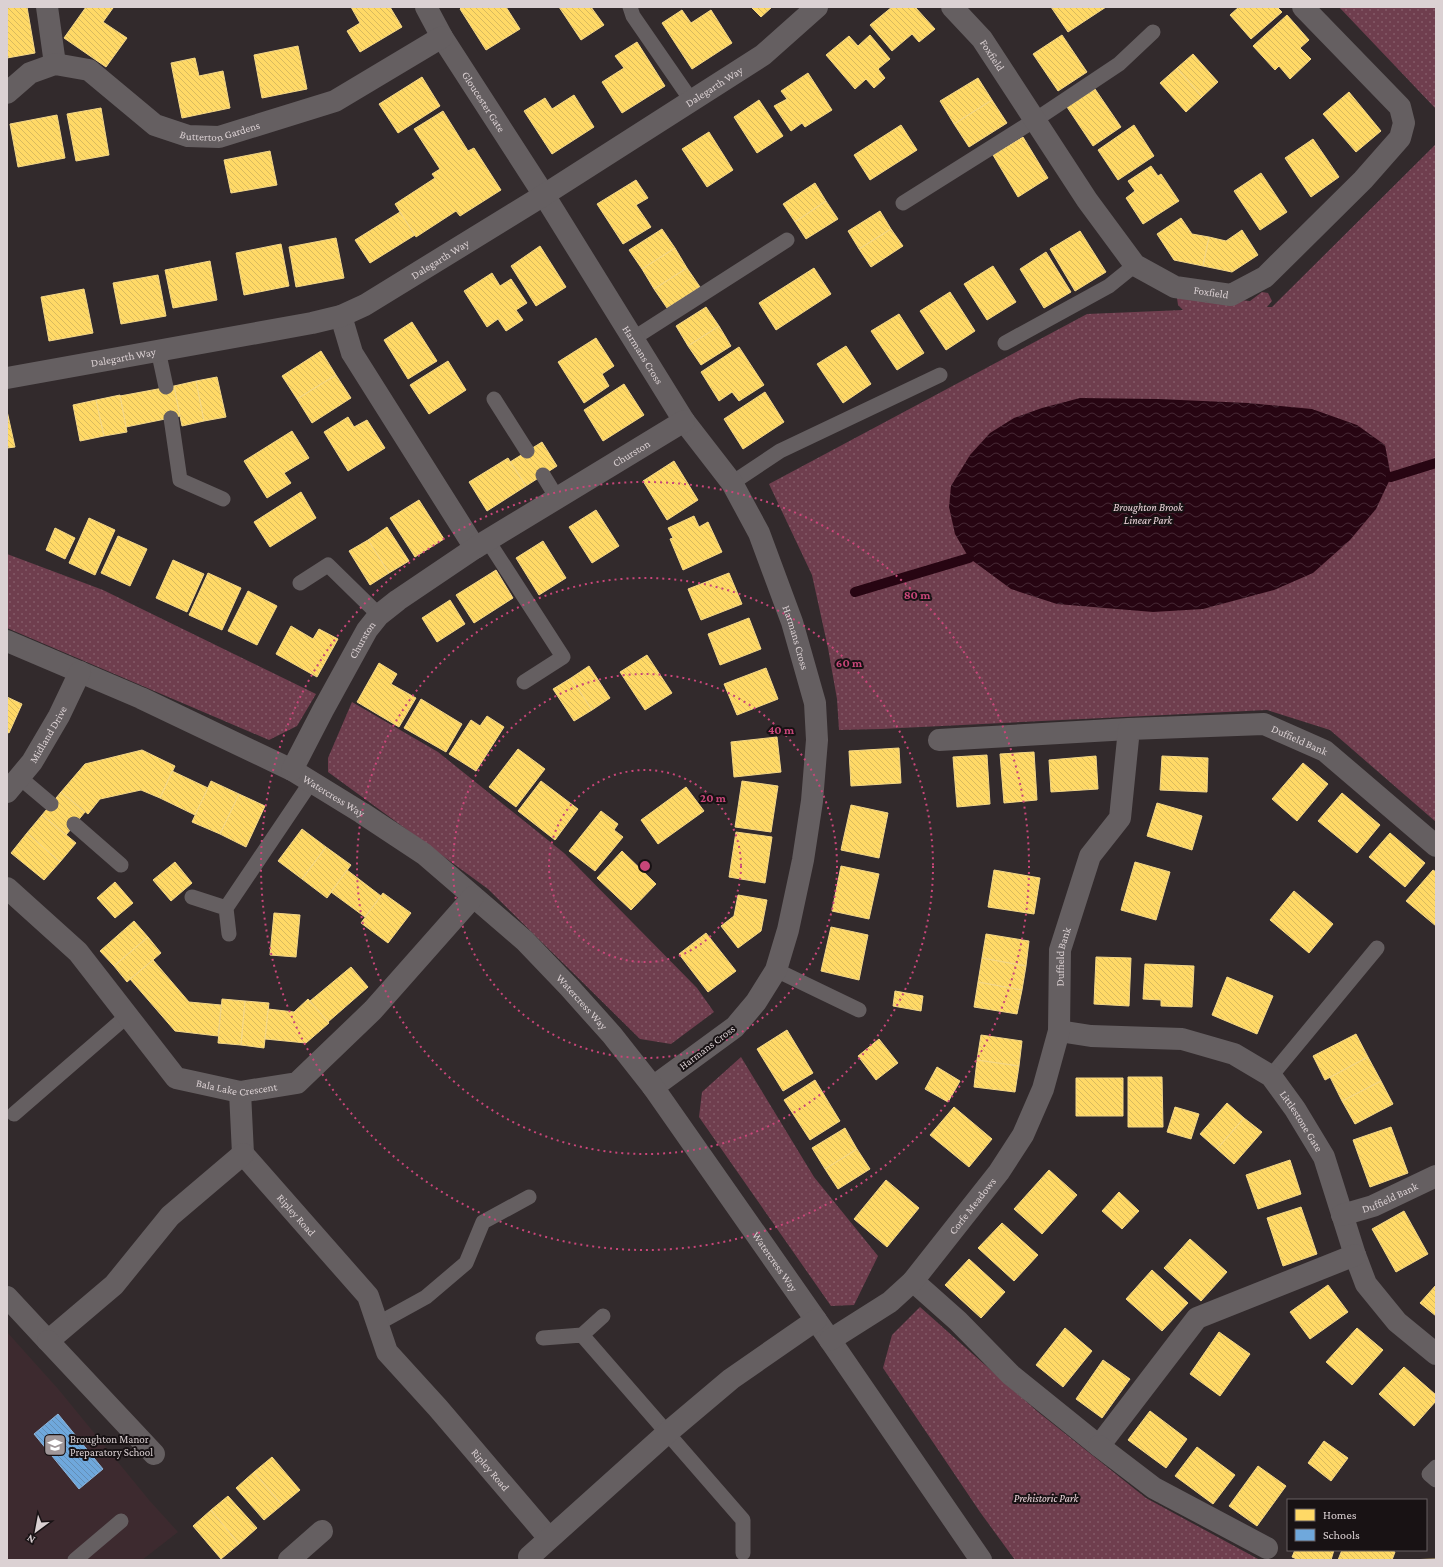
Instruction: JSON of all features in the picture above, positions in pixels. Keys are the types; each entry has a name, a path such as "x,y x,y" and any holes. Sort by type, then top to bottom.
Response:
{"street":[{"path":"7,93 30,74 55,64 47,7"},
{"name":"Gloucester Gate","path":"426,7 442,37 544,195"},
{"name":"Dalegarth Way","path":"7,378 312,323 340,316 365,305 544,195 763,55 817,7"},
{"name":"Foxfield","path":"952,7 982,39 1087,200 1135,265 1175,287 1231,295 1265,277 1363,180 1400,138 1404,123 1400,107 1304,7"},
{"name":"Butterton Gardens","path":"55,64 88,70 155,125 188,136 219,137 335,101 442,37"},
{"name":"Harmans Cross","path":"544,195 634,338 684,421 732,482 759,533 792,622 815,702 818,740 812,801 803,860 790,922 776,970 756,1002 735,1028 653,1087"},
{"path":"340,316 352,353 481,544"},
{"name":"Churston","path":"292,770 367,630 379,615 398,600 481,544 684,421"},
{"name":"Watercress Way","path":"7,641 140,698 292,770 362,813 424,854 525,941 612,1035 653,1087 830,1340 981,1560"},
{"name":"Midland Drive","path":"13,784 32,762 59,716 80,672"},
{"name":"Duffield Bank","path":"939,740 1129,729 1264,724 1325,751 1436,846"},
{"name":"Duffield Bank","path":"1059,1030 1060,950 1090,856 1120,818 1129,729"},
{"name":"Bala Lake Crescent","path":"7,888 78,952 176,1078 240,1092 297,1084 372,1010 473,897"},
{"name":"Littlestone Gate","path":"1059,1030 1091,1036 1182,1039 1234,1054 1271,1076 1295,1108 1324,1157 1355,1255 1366,1284 1397,1322 1436,1354"},
{"name":"Corfe Meadows","path":"830,1340 890,1302 913,1281 999,1172 1023,1135 1043,1089 1059,1030"},
{"path":"48,1341 114,1285 170,1216 243,1154 240,1092"},
{"name":"Ripley Road","path":"243,1154 368,1296 387,1352 438,1408 549,1538"},
{"name":"Duffield Bank","path":"1342,1215 1373,1206 1436,1176"},
{"path":"1100,1446 1197,1318 1355,1255"},
{"path":"913,1281 958,1321 1011,1375 1154,1488 1267,1548"},
{"path":"7,1297 154,1454"},
{"path":"532,1560 529,1556 731,1379 816,1320"},
{"path":"289,1560 322,1531"}],"lane":[{"path":"630,7 633,16 691,100"},
{"path":"903,203 1035,120 1119,64 1153,32"},
{"path":"634,338 787,240"},
{"path":"1005,343 1110,286 1135,265"},
{"path":"158,350 166,387"},
{"path":"732,482 780,451 940,375"},
{"path":"494,399 527,451"},
{"path":"171,418 180,480 223,499"},
{"path":"543,475 557,498"},
{"path":"481,544 563,657 524,682"},
{"path":"300,583 328,565 379,615"},
{"path":"229,934 226,908 311,782"},
{"path":"13,784 51,804"},
{"path":"74,824 121,865"},
{"path":"192,898 226,908"},
{"path":"1271,1076 1377,948"},
{"path":"776,970 859,1010"},
{"path":"14,1114 127,1016"},
{"path":"377,1324 426,1297 466,1263 483,1222 529,1197"},
{"path":"543,1338 582,1335 603,1316"},
{"path":"582,1335 743,1520 743,1553"},
{"path":"1436,1467 1430,1474 1436,1480"},
{"path":"75,1560 121,1521"}],"shaded area":[{"name":"Broughton Manor Preparatory School","path":"7,1332 59,1390 149,1500 178,1532 142,1560 7,1560"}],"green space":[{"path":"1339,7 1436,7 1436,109"},
{"name":"Broughton Brook Linear Park","path":"1436,144 1436,822 1330,730 1267,710 839,730 837,699 828,648 812,575 769,484 1087,314 1183,310 1178,305 1177,298 1216,298 1250,301 1262,292 1268,293 1272,301 1267,307 1272,307"},
{"path":"7,554 103,590 316,694 297,726 269,740 7,628"},
{"path":"352,702 438,752 564,853 697,988 714,1012 671,1044 640,1039 488,889 328,772 328,758"},
{"path":"741,1057 814,1177 878,1256 854,1305 831,1306 699,1117 702,1092"},
{"name":"Prehistoric Park","path":"920,1307 1038,1412 1146,1498 1260,1560 1015,1560 980,1512 883,1368 892,1335"}],"water":[{"path":"1080,398 1158,399 1248,403 1312,409 1357,425 1385,445 1391,477 1376,509 1350,540 1313,573 1274,590 1203,609 1153,612 1057,604 1011,589 969,558 955,534 949,507 951,486 970,455 990,433 1014,418 1042,408"}],"building: Homes":[{"path":"7,7 27,7 35,53 7,58"},
{"path":"86,7 113,8 103,22 127,38 106,67 64,38"},
{"path":"351,7 390,7 402,27 360,52 347,31 360,23"},
{"path":"462,7 506,7 520,29 486,50 460,9"},
{"path":"559,7 591,7 604,25 581,40"},
{"path":"751,7 772,7 761,17"},
{"path":"892,7 915,7 935,29 919,42 912,34 892,51 870,25"},
{"path":"1051,7 1106,7 1068,32"},
{"path":"1239,7 1277,7 1282,12 1251,39 1230,15"},
{"path":"682,10 691,23 711,10 732,43 692,69 662,23"},
{"path":"1287,15 1309,40 1300,48 1311,59 1290,79 1279,66 1275,70 1253,46"},
{"path":"870,35 890,59 878,69 885,78 874,88 866,79 855,89 826,55 849,36 858,46"},
{"path":"1062,35 1087,72 1058,91 1033,54"},
{"path":"637,42 665,86 622,113 602,82 624,68 615,56"},
{"path":"298,46 307,89 262,98 254,55"},
{"path":"1193,54 1218,82 1202,97 1177,68"},
{"path":"195,58 199,76 223,71 230,108 182,118 171,63"},
{"path":"1177,68 1202,97 1186,112 1160,83"},
{"path":"808,73 832,110 805,127 802,123 791,131 774,106 787,99 781,91"},
{"path":"422,77 440,106 398,133 379,104"},
{"path":"978,78 992,100 954,124 940,101"},
{"path":"1095,89 1121,127 1093,146 1067,107"},
{"path":"1349,92 1381,131 1356,152 1323,114"},
{"path":"574,95 594,127 552,154 524,111 545,98 552,109"},
{"path":"759,100 783,136 757,153 734,117"},
{"path":"992,100 1007,123 969,147 954,124"},
{"path":"101,108 109,155 76,161 67,114"},
{"path":"443,111 468,151 474,148 501,190 460,216 456,211 416,237 395,204 435,178 432,174 440,169 414,129"},
{"path":"57,115 65,158 18,167 10,124"},
{"path":"901,125 917,150 870,180 854,155"},
{"path":"1134,125 1154,156 1118,180 1098,150"},
{"path":"709,132 733,170 707,187 682,149"},
{"path":"1023,137 1048,178 1018,197 993,155"},
{"path":"1313,139 1339,177 1311,197 1285,158"},
{"path":"270,151 277,185 231,193 224,160"},
{"path":"1151,166 1158,176 1161,174 1179,201 1143,224 1126,198 1135,191 1128,181"},
{"path":"1261,173 1287,212 1260,230 1234,191"},
{"path":"636,180 648,198 636,205 651,227 623,244 597,204"},
{"path":"815,183 826,201 795,222 783,204"},
{"path":"826,201 838,219 806,239 795,222"},
{"path":"880,211 891,229 859,249 848,231"},
{"path":"400,212 415,235 370,263 355,240"},
{"path":"1181,218 1192,234 1209,237 1203,266 1174,260 1157,234"},
{"path":"662,229 675,248 642,269 629,250"},
{"path":"891,229 903,246 871,267 859,249"},
{"path":"1242,230 1258,255 1232,272 1203,266 1209,237 1226,241"},
{"path":"1080,231 1106,272 1075,291 1050,249"},
{"path":"336,238 344,278 296,287 289,247"},
{"path":"281,244 289,286 244,295 236,253"},
{"path":"540,246 566,287 536,306 511,266"},
{"path":"675,248 687,268 654,289 642,269"},
{"path":"1046,252 1071,292 1044,308 1020,269"},
{"path":"210,261 217,300 173,308 165,270"},
{"path":"993,266 1016,302 987,320 964,284"},
{"path":"687,268 700,287 667,308 654,289"},
{"path":"814,268 831,294 776,330 759,303"},
{"path":"492,273 500,286 511,279 527,303 516,310 523,320 506,331 498,319 487,327 464,291"},
{"path":"158,275 166,316 121,324 113,283"},
{"path":"84,289 93,333 49,341 41,297"},
{"path":"950,292 975,331 946,350 920,311"},
{"path":"706,307 719,326 688,346 676,326"},
{"path":"899,314 924,353 897,370 871,331"},
{"path":"412,322 437,361 408,379 384,340"},
{"path":"719,326 731,346 701,365 688,346"},
{"path":"596,338 614,366 602,374 609,386 584,403 558,362"},
{"path":"846,346 871,384 843,403 817,364"},
{"path":"739,347 764,385 739,401 732,392 719,401 701,372"},
{"path":"321,351 336,375 297,399 282,376"},
{"path":"448,361 466,390 429,414 410,385"},
{"path":"336,375 351,398 312,423 297,399"},
{"path":"217,377 226,417 204,421 196,381"},
{"path":"196,381 204,421 182,426 174,386"},
{"path":"624,384 644,415 603,441 584,410"},
{"path":"174,386 180,416 126,427 120,396"},
{"path":"765,392 784,422 743,449 724,419"},
{"path":"120,395 127,432 104,436 96,400"},
{"path":"96,400 104,436 80,441 73,405"},
{"path":"7,411 15,447 7,448"},
{"path":"348,417 354,427 367,420 385,448 348,471 324,432"},
{"path":"292,431 309,458 284,473 291,483 267,498 244,461"},
{"path":"542,442 557,466 526,486 510,462"},
{"path":"508,458 526,486 487,511 469,482"},
{"path":"674,461 698,500 667,520 643,481"},
{"path":"301,492 316,518 270,547 254,522"},
{"path":"419,500 444,539 415,557 390,518"},
{"path":"596,510 619,546 592,563 569,527"},
{"path":"694,516 699,527 708,522 722,552 683,570 670,539 673,538 668,528"},
{"path":"89,518 115,530 95,575 69,563"},
{"path":"387,527 409,561 389,573 368,540"},
{"path":"55,528 75,538 65,559 46,550"},
{"path":"118,536 147,549 130,586 101,573"},
{"path":"368,540 389,573 370,585 349,551"},
{"path":"543,541 566,578 539,595 516,558"},
{"path":"173,560 204,574 187,612 156,598"},
{"path":"496,570 513,598 474,623 456,595"},
{"path":"208,573 241,588 222,630 189,615"},
{"path":"729,573 742,604 701,620 688,589"},
{"path":"248,591 277,606 257,645 228,631"},
{"path":"450,600 465,624 437,642 422,618"},
{"path":"749,618 761,649 720,665 708,634"},
{"path":"291,626 313,639 319,629 338,639 317,677 276,654"},
{"path":"647,655 672,693 645,710 620,672"},
{"path":"379,663 397,674 391,684 416,698 399,727 357,702"},
{"path":"589,666 610,698 592,710 571,678"},
{"path":"766,668 778,699 737,715 724,684"},
{"path":"571,678 592,710 574,721 553,689"},
{"path":"7,697 22,704 9,733 7,732"},
{"path":"421,699 462,724 446,752 404,728"},
{"path":"487,716 504,727 476,771 449,754 471,720 480,726"},
{"path":"777,737 781,772 734,777 731,742"},
{"path":"899,748 901,783 851,786 849,751"},
{"path":"518,749 545,769 516,807 489,787"},
{"path":"142,750 175,766 160,798 141,790 100,799 88,814 61,792 85,764"},
{"path":"1034,752 1037,800 1004,803 1000,754"},
{"path":"987,755 990,804 957,807 953,757"},
{"path":"1096,756 1098,789 1051,792 1049,760"},
{"path":"1162,756 1208,758 1207,792 1160,790"},
{"path":"1303,763 1328,784 1297,821 1272,799"},
{"path":"172,771 208,788 195,815 160,798"},
{"path":"211,781 239,794 220,834 192,822"},
{"path":"541,781 578,809 555,840 518,811"},
{"path":"742,781 778,786 771,832 735,827"},
{"path":"686,787 704,811 658,844 641,820"},
{"path":"61,792 85,812 66,835 42,815"},
{"path":"1342,793 1380,825 1357,853 1318,821"},
{"path":"239,794 265,806 246,847 220,834"},
{"path":"1157,803 1202,816 1192,850 1147,836"},
{"path":"851,805 888,813 879,858 841,850"},
{"path":"601,811 618,824 614,830 623,837 595,871 569,851"},
{"path":"42,815 76,843 60,862 27,833"},
{"path":"302,829 326,847 302,879 278,861"},
{"path":"736,832 772,837 765,883 729,877"},
{"path":"27,833 60,862 44,880 11,853"},
{"path":"1390,833 1425,863 1405,887 1369,857"},
{"path":"326,847 351,865 327,898 302,879"},
{"path":"622,851 656,884 631,910 597,878"},
{"path":"175,862 192,883 171,901 153,880"},
{"path":"1135,862 1170,872 1156,920 1121,910"},
{"path":"841,866 879,874 869,919 832,911"},
{"path":"347,870 381,896 365,917 331,892"},
{"path":"994,870 1040,878 1034,914 988,907"},
{"path":"1433,870 1436,872 1436,926 1406,901"},
{"path":"115,882 133,903 115,918 97,898"},
{"path":"1294,891 1333,924 1309,953 1270,920"},
{"path":"383,893 411,913 388,943 361,923"},
{"path":"738,895 767,900 761,931 738,948 721,926 734,916"},
{"path":"274,913 300,915 296,957 270,955"},
{"path":"134,921 148,937 114,966 100,951"},
{"path":"831,927 868,935 859,980 821,971"},
{"path":"706,933 736,971 708,992 679,954"},
{"path":"986,934 1029,941 1026,966 982,958"},
{"path":"148,937 161,953 127,982 114,966"},
{"path":"1096,957 1131,958 1129,1006 1094,1004"},
{"path":"982,958 1026,966 1022,990 978,982"},
{"path":"153,960 189,1002 221,1005 218,1036 175,1031 130,979"},
{"path":"1145,964 1194,966 1192,1007 1161,1006 1161,1000 1143,999"},
{"path":"351,967 368,987 328,1022 310,1001"},
{"path":"1227,977 1273,996 1257,1034 1212,1015"},
{"path":"978,982 1022,990 1017,1014 974,1007"},
{"path":"895,991 923,996 921,1011 893,1006"},
{"path":"222,999 245,1001 241,1045 218,1043"},
{"path":"308,999 329,1023 306,1043 265,1039 268,1009 294,1012"},
{"path":"245,1001 269,1003 264,1048 241,1045"},
{"path":"787,1030 813,1073 783,1091 757,1049"},
{"path":"1356,1034 1368,1057 1325,1080 1313,1056"},
{"path":"981,1035 1022,1041 1019,1066 977,1060"},
{"path":"879,1039 898,1063 876,1080 858,1056"},
{"path":"1368,1057 1381,1081 1342,1101 1330,1077"},
{"path":"977,1060 1019,1066 1015,1092 974,1087"},
{"path":"937,1067 960,1081 948,1102 925,1089"},
{"path":"1128,1077 1162,1077 1163,1127 1128,1127"},
{"path":"1076,1078 1123,1078 1123,1116 1076,1116"},
{"path":"815,1080 840,1121 810,1140 784,1100"},
{"path":"1381,1081 1393,1104 1355,1124 1342,1101"},
{"path":"1227,1103 1244,1118 1217,1149 1200,1134"},
{"path":"954,1107 992,1139 969,1167 930,1135"},
{"path":"1175,1107 1199,1114 1191,1139 1167,1132"},
{"path":"1244,1118 1262,1132 1234,1164 1217,1149"},
{"path":"1391,1127 1408,1173 1370,1187 1353,1140"},
{"path":"845,1128 857,1149 825,1169 812,1148"},
{"path":"857,1149 870,1169 838,1189 825,1169"},
{"path":"1290,1160 1301,1194 1258,1209 1246,1175"},
{"path":"1049,1170 1077,1195 1042,1234 1014,1209"},
{"path":"886,1180 919,1208 887,1247 854,1219"},
{"path":"1119,1192 1139,1211 1122,1229 1102,1211"},
{"path":"1301,1207 1317,1254 1283,1266 1267,1218"},
{"path":"1404,1211 1428,1254 1396,1272 1372,1229"},
{"path":"1002,1223 1038,1255 1014,1281 978,1248"},
{"path":"1190,1239 1227,1272 1201,1301 1164,1268"},
{"path":"969,1259 1005,1292 981,1318 945,1285"},
{"path":"1152,1270 1188,1303 1162,1331 1126,1299"},
{"path":"1328,1285 1348,1312 1310,1339 1290,1312"},
{"path":"1436,1285 1436,1316 1420,1303"},
{"path":"1065,1328 1092,1351 1063,1387 1036,1365"},
{"path":"1357,1328 1383,1350 1352,1385 1326,1362"},
{"path":"1219,1332 1250,1354 1220,1396 1190,1374"},
{"path":"1103,1360 1130,1379 1102,1418 1076,1399"},
{"path":"1404,1367 1436,1395 1436,1401 1414,1426 1379,1394"},
{"path":"1150,1411 1187,1439 1166,1468 1128,1440"},
{"path":"1324,1441 1348,1458 1331,1481 1308,1463"},
{"path":"1197,1447 1235,1475 1213,1504 1175,1476"},
{"path":"272,1457 300,1490 282,1505 254,1472"},
{"path":"1258,1466 1286,1486 1257,1526 1229,1506"},
{"path":"254,1472 282,1505 264,1520 236,1488"},
{"path":"228,1496 257,1528 239,1544 211,1510"},
{"path":"211,1510 239,1544 221,1559 193,1526"},
{"path":"1295,1551 1334,1551 1331,1560 1299,1560 1292,1557"},
{"path":"1342,1551 1395,1552 1392,1560 1338,1560"},
{"path":"1436,1559 1436,1560 1404,1560"}],"building: Schools":[{"path":"58,1414 103,1469 79,1489 34,1434"}],"waterway":[{"path":"1391,477 1436,463"},
{"path":"855,592 969,558"}],"place":[{"name":"Broughton Manor Preparatory School","path":"55,1445"}]}
